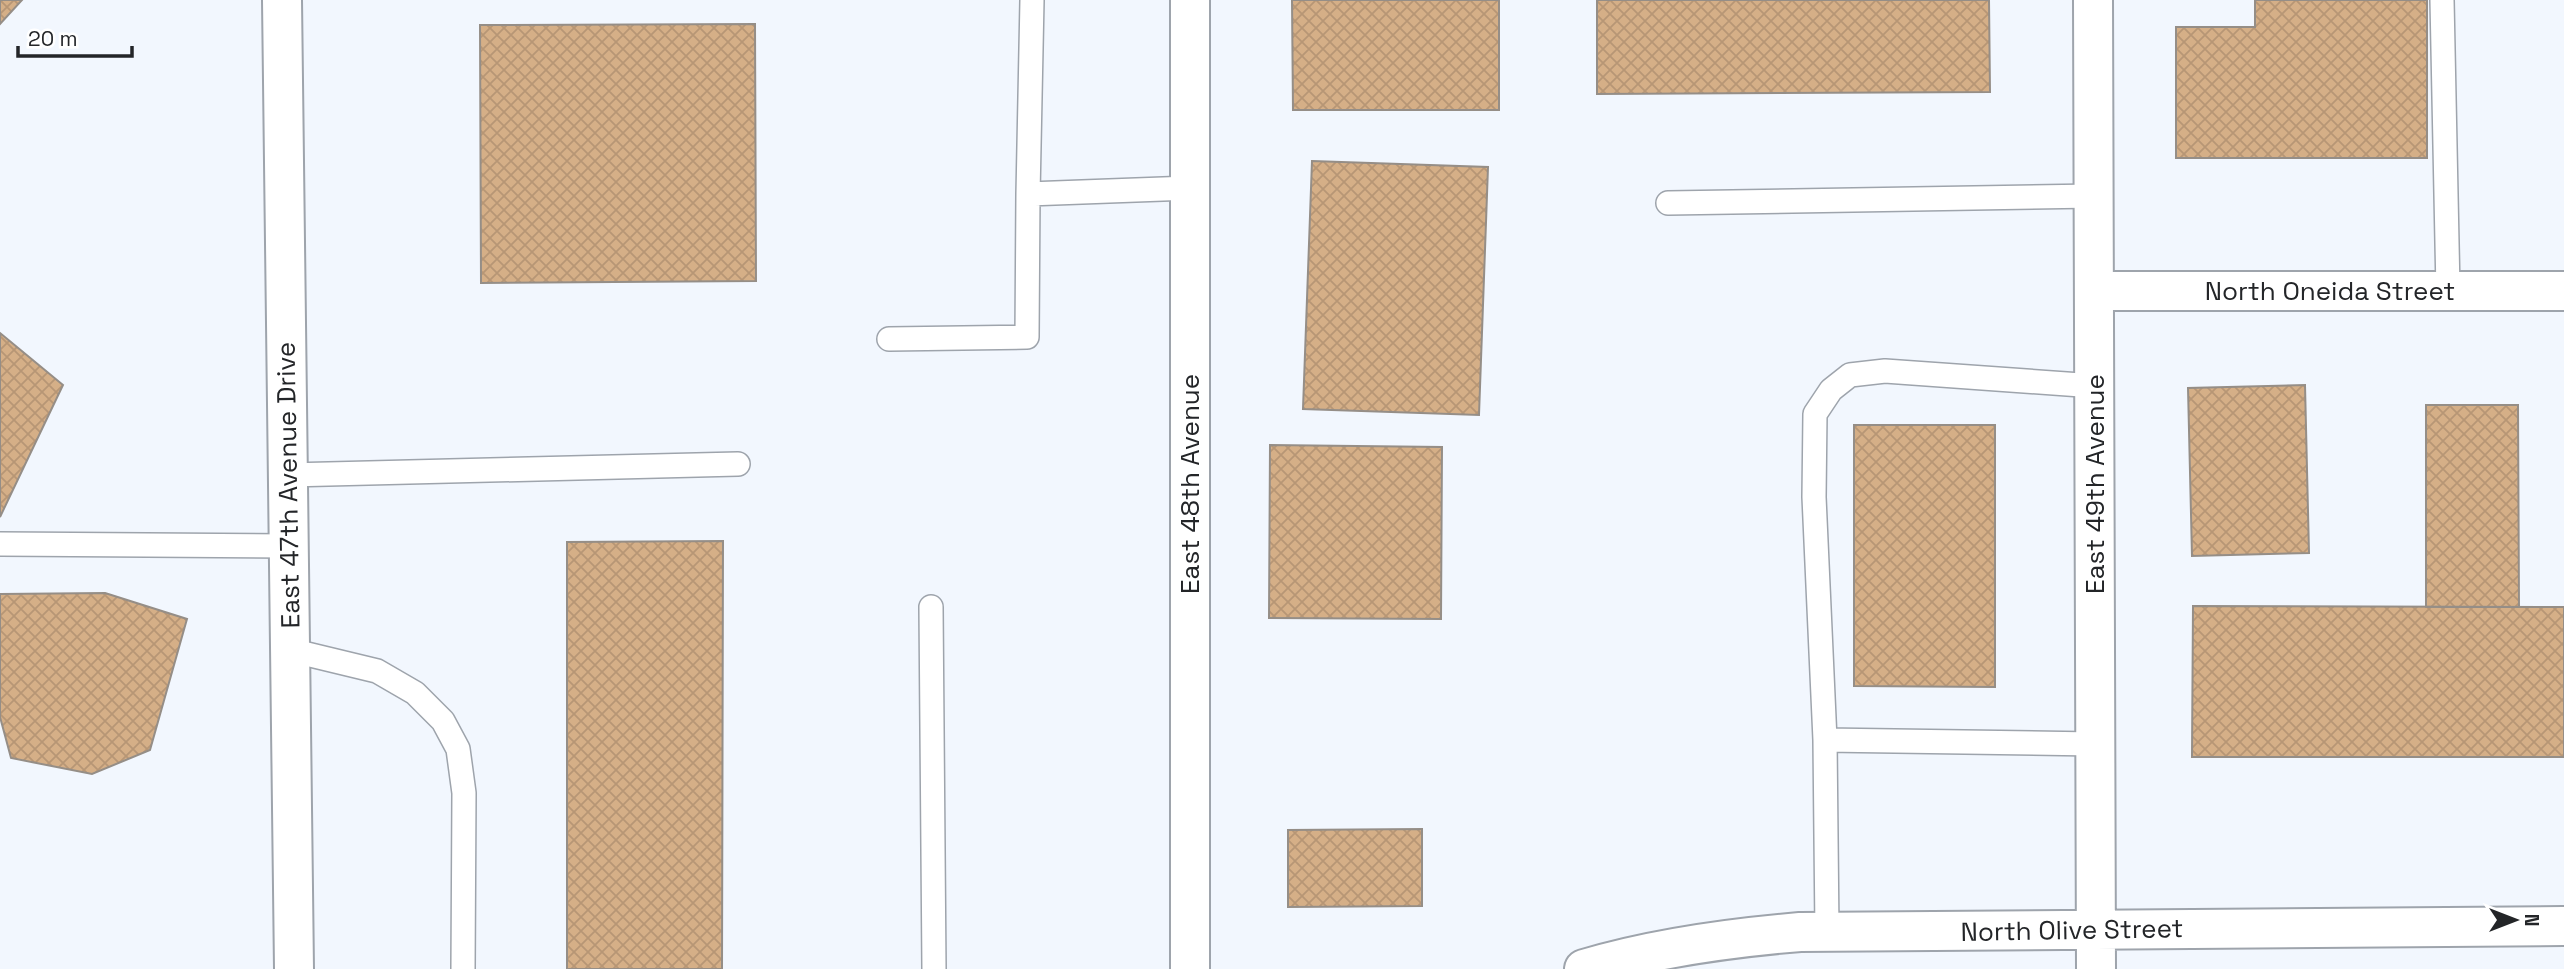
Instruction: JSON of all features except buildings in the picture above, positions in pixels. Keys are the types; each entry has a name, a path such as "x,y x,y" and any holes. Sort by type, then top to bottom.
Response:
{"street":[{"name":"East 47th Avenue Drive","path":"282,0 294,969"},
{"name":"East 48th Avenue","path":"1190,0 1190,969"},
{"name":"East 49th Avenue","path":"2093,0 2096,969"},
{"name":"North Oneida Street","path":"2095,291 2564,291"},
{"name":"North Olive Street","path":"1584,969 1606,962 1740,937 1827,932 2564,926"}],"lane":[{"path":"889,339 1027,337 1032,0"},
{"path":"2442,0 2448,291"},
{"path":"1028,194 1190,188"},
{"path":"1668,203 2094,196"},
{"path":"1827,932 1825,740 1814,497 1815,414 1831,390 1850,376 1885,371 2095,386"},
{"path":"288,474 738,464"},
{"path":"0,544 289,546"},
{"path":"931,607 934,969"},
{"path":"290,649 376,671 415,693 443,721 458,750 464,793 463,969"},
{"path":"1825,740 2095,744"}]}
